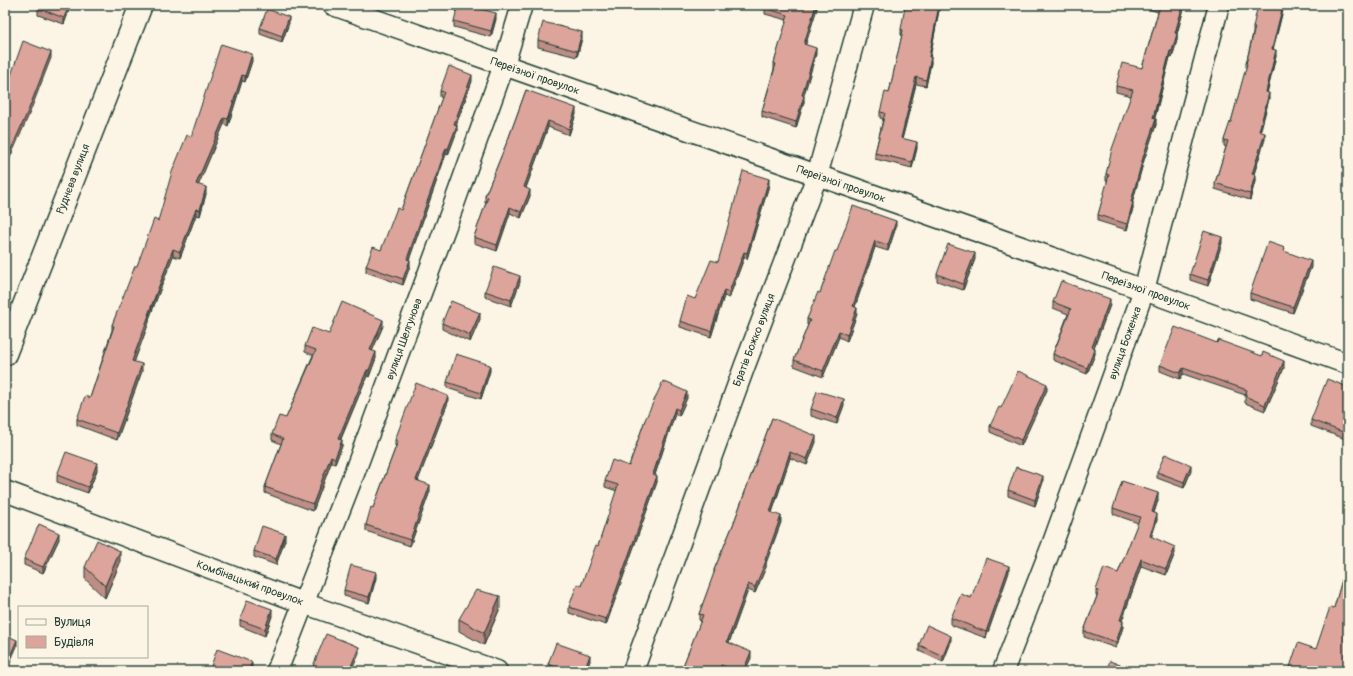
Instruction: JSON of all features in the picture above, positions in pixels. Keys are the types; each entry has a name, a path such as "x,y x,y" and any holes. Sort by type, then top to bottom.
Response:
{"street":[{"name":"Руднєва вулиця","path":"5,354 141,5"},
{"name":"Переїзної провулок","path":"333,5 1144,290 1348,364"},
{"name":"вулиця Шелгунова","path":"278,671 303,602 355,472 504,65 522,5"},
{"name":"Братів Божко вулиця","path":"633,671 745,365 817,176 864,5"},
{"name":"вулиця Боженка","path":"1003,671 1051,548 1144,290 1219,5"},
{"name":"Комбінацький провулок","path":"5,491 303,602 497,671"}],"building":[{"path":"39,5 69,5 64,18 38,8"},
{"path":"458,5 464,5 496,13 491,31 454,21"},
{"path":"766,5 816,5 804,44 816,48 802,95 804,96 796,122 762,111 776,64 774,63 788,15 765,8"},
{"path":"913,5 939,5 926,80 916,77 901,138 917,142 912,162 875,153 885,113 880,112 885,92 889,93 903,30 901,29 905,7 913,8"},
{"path":"1155,5 1183,5 1175,33 1177,34 1172,51 1170,51 1153,118 1156,119 1144,154 1131,202 1133,202 1127,224 1098,215 1109,175 1106,174 1112,149 1133,90 1116,86 1122,63 1142,68 1160,6"},
{"path":"1258,5 1283,5 1272,49 1276,50 1266,92 1269,93 1259,131 1265,133 1252,174 1255,175 1250,194 1215,183 1228,141 1224,140 1231,122 1247,64"},
{"path":"267,9 289,17 282,36 260,28"},
{"path":"543,22 582,32 577,51 538,40"},
{"path":"23,41 51,52 28,111 5,163 5,89"},
{"path":"221,44 252,54 245,76 242,75 228,119 224,118 196,184 206,187 200,210 196,209 180,252 173,249 148,315 132,361 142,364 117,433 77,419 85,396 90,398 114,326 112,325 135,266 137,266 154,219 158,221 172,172 187,135 191,137"},
{"path":"449,66 472,75 454,124 457,125 448,149 446,148 407,259 410,260 403,279 366,266 373,247 381,250 397,208 401,210 444,92 440,91"},
{"path":"526,90 576,108 569,129 548,121 524,187 530,190 521,212 510,207 497,245 474,237 488,197 485,196"},
{"path":"743,171 769,179 747,253 744,252 729,292 724,290 711,331 680,321 687,296 695,299 711,260 718,262"},
{"path":"853,206 896,221 888,245 875,241 853,306 857,308 847,335 839,331 823,371 794,360 810,320 807,319 818,292 820,293"},
{"path":"1204,231 1222,237 1208,280 1190,274"},
{"path":"1268,242 1285,248 1284,251 1311,261 1293,307 1250,293"},
{"path":"948,244 975,253 963,284 937,274"},
{"path":"494,267 520,276 511,300 485,291"},
{"path":"1061,281 1110,299 1092,347 1095,348 1087,368 1053,354 1071,309 1053,302"},
{"path":"451,301 480,313 470,335 442,323"},
{"path":"342,302 383,320 370,350 376,352 338,439 342,440 335,458 331,456 313,504 265,487 283,439 272,434 279,416 286,418 316,350 305,346 312,328 329,334"},
{"path":"1175,327 1217,343 1218,340 1262,356 1263,352 1284,361 1265,405 1245,396 1247,390 1183,368 1180,373 1160,365"},
{"path":"456,354 490,365 481,393 447,382"},
{"path":"1018,371 1047,384 1021,440 990,426 999,407 1001,408"},
{"path":"1327,379 1348,387 1348,434 1311,420"},
{"path":"663,381 687,392 679,410 675,408 653,474 657,476 606,619 569,607 577,584 581,586 596,545 598,546 618,485 605,481 612,460 629,466 645,420"},
{"path":"416,383 448,396 416,480 430,485 410,540 366,525 371,507 373,508 398,441 395,440"},
{"path":"817,391 844,399 837,418 811,409"},
{"path":"772,418 816,436 807,459 790,452 770,512 781,516 765,560 766,561 755,587 748,584 727,642 751,652 743,671 736,671 721,665 719,671 681,671 703,615 699,614 714,570 733,525"},
{"path":"66,452 97,463 88,487 57,475"},
{"path":"1165,454 1191,465 1184,482 1157,472"},
{"path":"1016,467 1043,476 1035,500 1008,490"},
{"path":"1122,481 1158,493 1152,512 1157,514 1150,536 1175,547 1166,569 1141,559 1120,620 1123,621 1116,642 1084,631 1099,591 1096,590 1104,568 1118,573 1140,517 1113,508"},
{"path":"39,524 59,533 43,567 24,559"},
{"path":"262,526 285,534 276,559 254,551"},
{"path":"97,540 120,551 105,586 85,567"},
{"path":"986,558 1009,566 986,632 951,618 961,594 971,598"},
{"path":"1348,559 1348,650 1345,659 1348,660 1344,671 1302,671 1290,667 1298,643 1316,649 1330,607 1334,608"},
{"path":"351,565 376,572 369,597 344,590"},
{"path":"476,590 500,596 484,633 459,619"},
{"path":"247,600 272,609 265,629 240,620"},
{"path":"927,625 951,636 943,656 919,645"},
{"path":"326,634 359,647 349,671 311,671"},
{"path":"5,635 17,640 6,665 5,665"},
{"path":"556,643 590,655 584,671 568,671 548,664"},
{"path":"217,649 252,662 248,671 215,671 210,669"},
{"path":"1110,661 1135,671 1106,671"}]}
